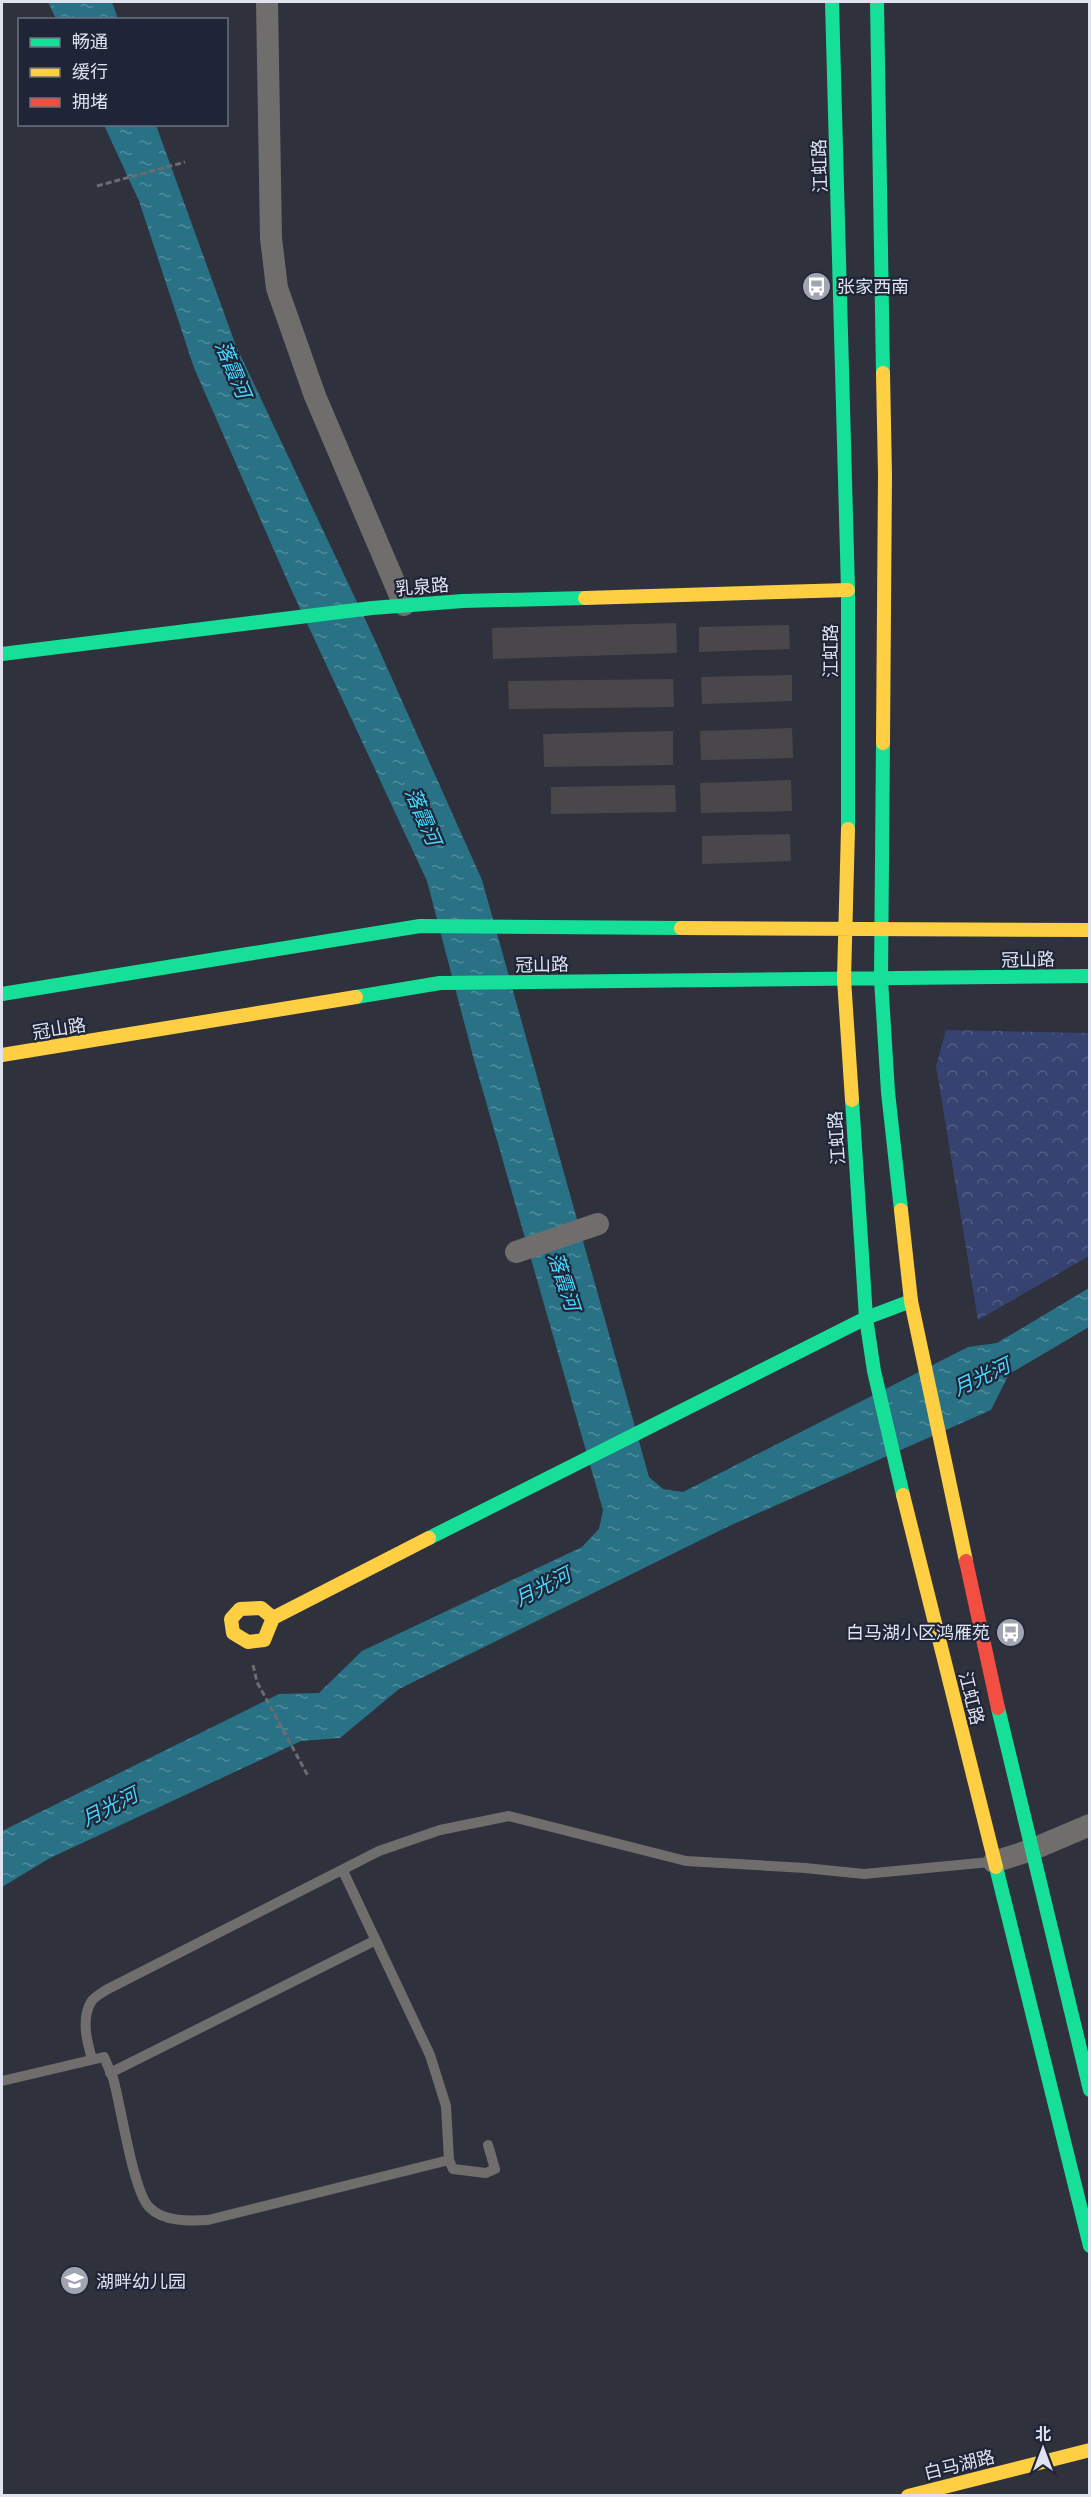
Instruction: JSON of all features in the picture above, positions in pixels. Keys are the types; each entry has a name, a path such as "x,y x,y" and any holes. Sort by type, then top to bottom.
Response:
{"main road":[{"name":"江虹路","path":"832,2 848,590 844,979 866,1318 874,1371 896,1467 1089,2246"},
{"name":"江虹路","path":"877,2 885,475 881,979 888,1092 911,1300 921,1355 1032,1850 1089,2090"},
{"name":"乳泉路","path":"2,654 372,608 463,600 848,590"},
{"name":"冠山路","path":"2,994 420,926 1089,930"},
{"name":"冠山路","path":"2,1055 440,983 1089,976"},
{"path":"273,1618 664,1418 866,1318 911,1300"},
{"name":"白马湖路","path":"908,2496 1089,2450"}],"street":[{"path":"267,2 271,238 277,288 315,396 404,605"},
{"path":"516,1251 598,1224"},
{"path":"994,1862 1032,1850 1089,1825"}],"lane":[{"path":"92,2059 86,2037 86,2020 91,2001 106,1990 379,1851 440,1830 509,1816 686,1861 864,1874 994,1862"},
{"path":"343,1871 430,2055 446,2106 449,2160 453,2169 486,2173 495,2169 488,2145"},
{"path":"110,2073 376,1940"},
{"path":"2,2081 104,2057 139,2192 150,2209 170,2218 192,2221 208,2220 449,2160"}],"path":[{"path":"97,186 185,162"},
{"path":"257,1682 308,1776"}],"green space":[{"path":"946,1030 1089,1033 1089,1256 978,1320 936,1066"}],"water":[{"path":"48,2 112,2 118,18 56,18"},
{"path":"104,126 156,126 236,346 373,636 482,880 649,1477 663,1489 683,1492 968,1347 997,1343 1089,1288 1089,1327 1009,1374 991,1410 729,1526 399,1689 340,1738 301,1741 50,1858 2,1887 2,1831 279,1694 319,1693 362,1651 582,1547 599,1529 603,1510 474,1060 427,881 291,589 194,368 139,201"}],"building":[{"path":"676,623 677,653 493,659 492,628"},
{"path":"789,625 790,649 699,652 699,627"},
{"path":"792,675 792,701 702,704 701,677"},
{"path":"673,679 674,707 509,709 508,681"},
{"path":"792,728 793,758 701,760 700,731"},
{"path":"673,731 673,765 544,767 543,734"},
{"path":"791,780 792,811 701,813 700,783"},
{"path":"675,785 676,812 551,814 551,787"},
{"path":"790,834 791,861 702,864 702,836"}],"traffic: fast":[{"path":"832,2 848,590 848,829"},
{"path":"877,2 883,373"},
{"path":"2,654 372,608 463,601 585,598"},
{"path":"883,743 881,979 888,1092 901,1210"},
{"path":"2,994 420,926 681,928"},
{"path":"356,997 440,983 1090,976"},
{"path":"852,1100 866,1318 874,1371 903,1495"},
{"path":"429,1538 866,1318 911,1301"},
{"path":"998,1708 1090,2090"},
{"path":"996,1867 1090,2246"}],"traffic: slow":[{"path":"883,373 885,475 883,743"},
{"path":"585,598 848,590"},
{"path":"848,829 844,979 852,1100"},
{"path":"681,928 1090,930"},
{"path":"2,1055 356,997"},
{"path":"901,1210 911,1301 966,1561"},
{"path":"903,1495 996,1867"},
{"path":"273,1618 264,1640 248,1642 233,1633 231,1619 240,1609 261,1608 273,1618 429,1538"},
{"path":"908,2496 1090,2450"}],"traffic: jam":[{"path":"966,1561 998,1708"}],"place":[{"name":"张家西南","path":"816,286"},
{"name":"白马湖小区鸿雁苑","path":"1011,1632"},
{"name":"湖畔幼儿园","path":"75,2281"}],"water label":[{"name":"落霞河","path":"234,369"},
{"name":"落霞河","path":"424,816"},
{"name":"落霞河","path":"565,1281"},
{"name":"月光河","path":"981,1376"},
{"name":"月光河","path":"542,1586"},
{"name":"月光河","path":"109,1806"}]}
